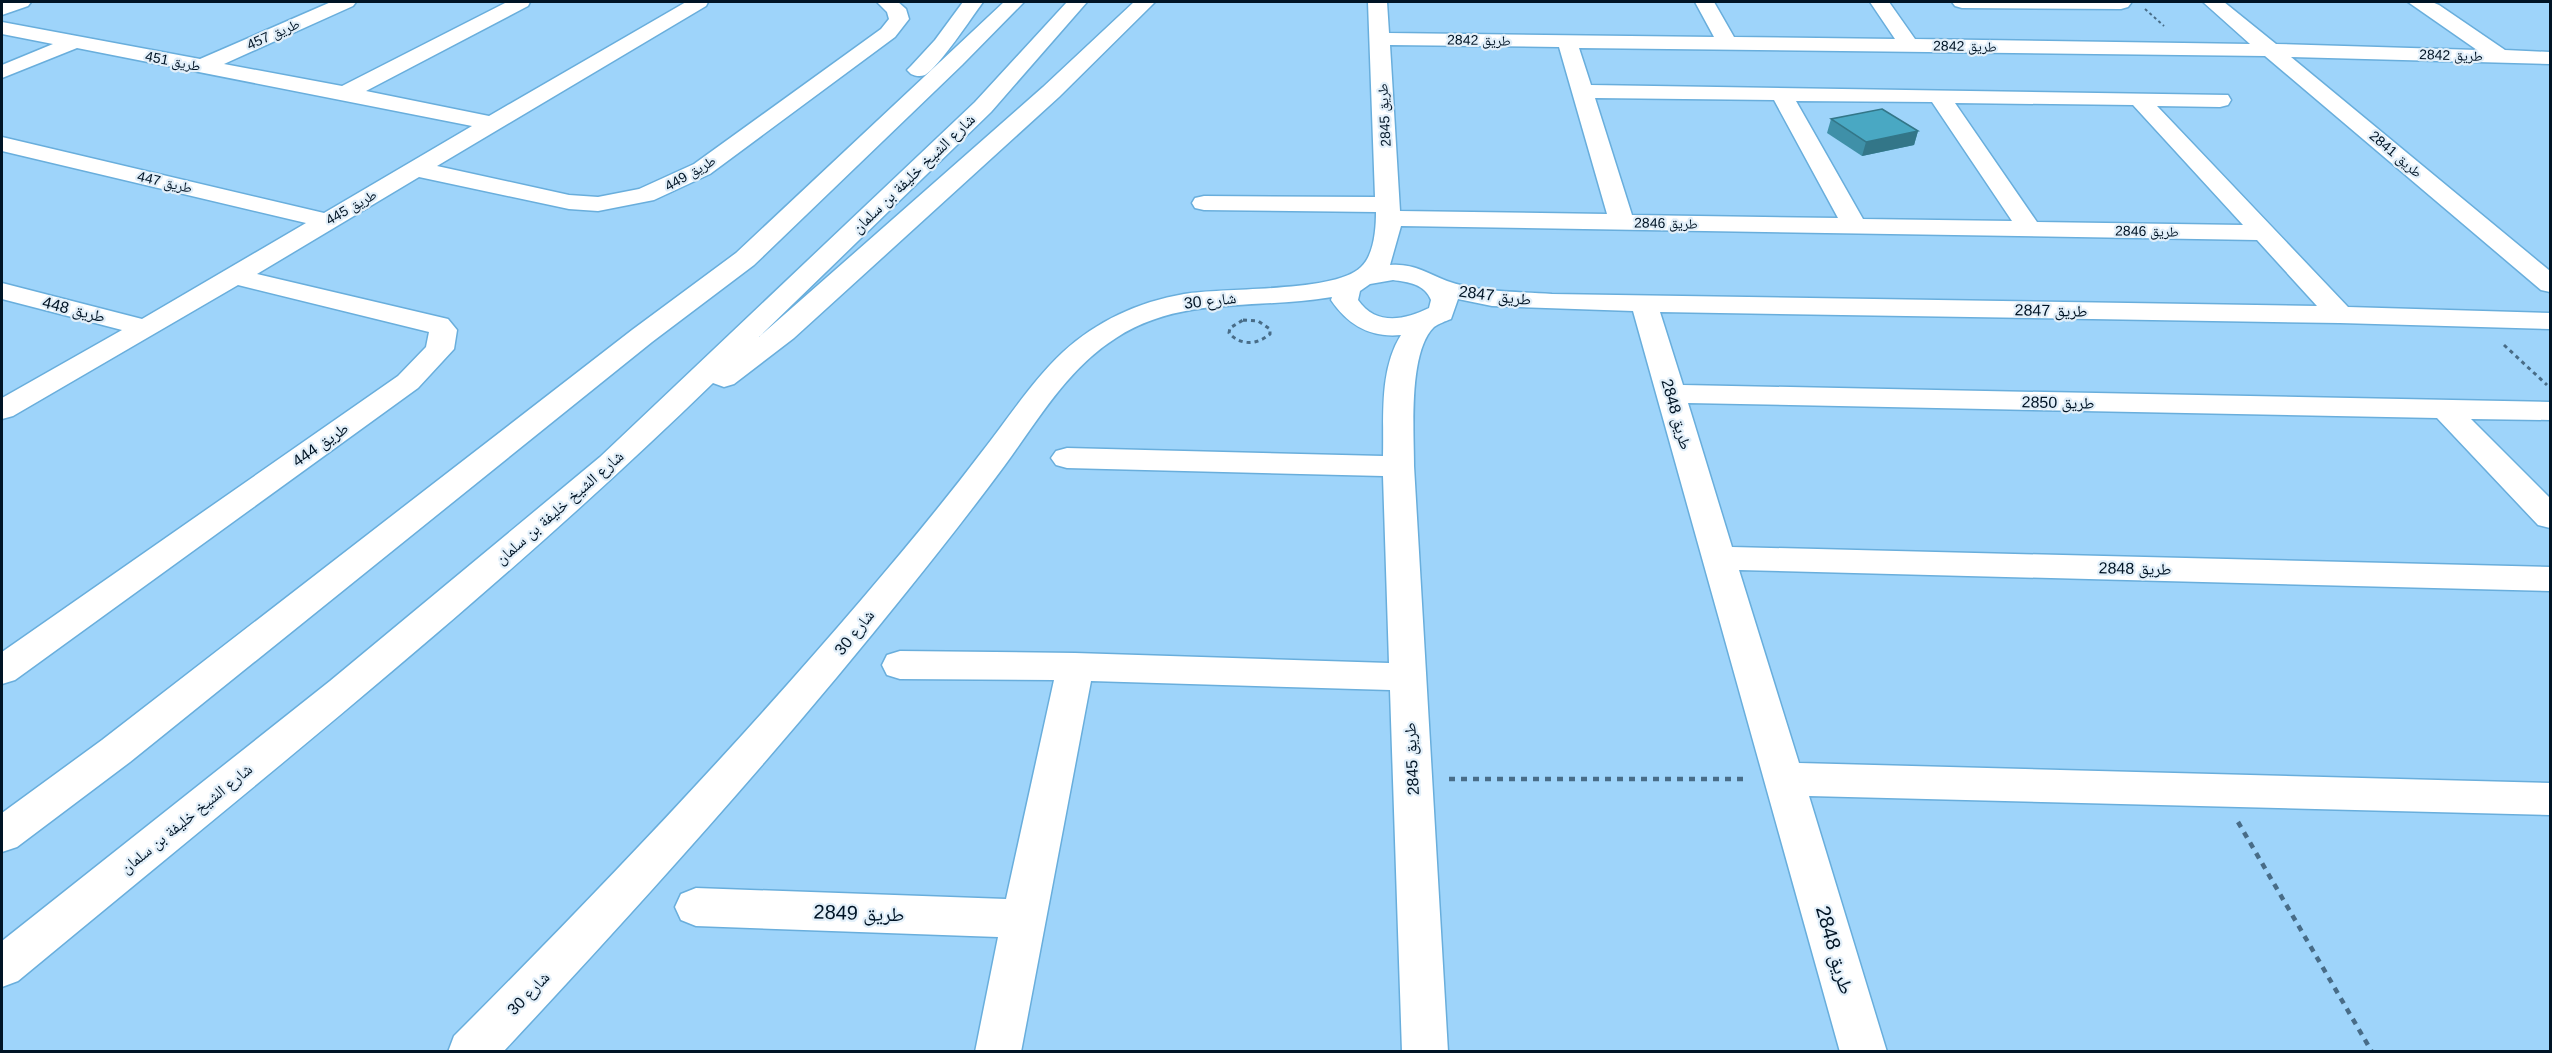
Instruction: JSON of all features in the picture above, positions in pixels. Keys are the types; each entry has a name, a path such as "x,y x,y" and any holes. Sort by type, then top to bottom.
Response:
{"main road":[{"path":"2,9 21,2"},
{"name":"طريق 457","path":"200,67 346,2"},
{"path":"345,93 521,2"},
{"name":"طريق 445","path":"2,410 146,328 699,2"},
{"name":"طريق 449","path":"416,169 568,202 606,203 645,195 702,169 888,33 900,18 896,9 886,2"},
{"path":"642,336 726,252 854,138 942,44 973,2"},
{"path":"2,835 116,751 642,336 745,259 955,61 1014,2"},
{"name":"شارع الشيخ خليفة بن سلمان","path":"2,967 343,691 611,464 983,106 1077,2"},
{"path":"611,464 784,332 1051,92 1145,2"},
{"name":"طريق 2845","path":"1377,2 1389,217 1403,260 1427,281"},
{"path":"1705,2 1727,43"},
{"path":"1880,2 1909,45"},
{"path":"1962,2 2121,3"},
{"name":"طريق 2841","path":"2213,2 2550,284"},
{"name":"طريق 2841","path":"2220,2 2239,19 2242,25"},
{"path":"2418,2 2439,13 2499,56"},
{"name":"طريق 451","path":"2,28 345,93 493,124"},
{"name":"طريق 2842","path":"1379,39 2273,50 2550,58"},
{"name":"طريق 2846","path":"1567,41 1622,222"},
{"path":"2,72 75,42"},
{"path":"1582,91 2220,100"},
{"path":"1782,95 1855,226"},
{"path":"1939,96 2030,229"},
{"path":"2139,99 2340,315"},
{"name":"طريق 447","path":"2,144 328,221"},
{"name":"طريق 2846","path":"1204,203 1389,217 2264,233"},
{"name":"طريق 2845","path":"1389,217 1380,260 1358,298 1401,378"},
{"name":"طريق 2847","path":"1552,302 1495,304 1395,327 1358,298 1393,272 1492,298 1552,302 2340,315 2550,321"},
{"name":"طريق 444","path":"2,670 408,382 440,349 443,330 438,325 234,276"},
{"path":"1427,281 1444,300 1431,319"},
{"name":"طريق 448","path":"2,291 146,328"},
{"name":"شارع 30","path":"471,1052 610,908 831,659 994,459 1050,383 1078,351 1129,319 1159,308 1198,299 1274,296 1329,304 1358,298"},
{"name":"طريق 2848","path":"1644,304 1864,1052"},
{"name":"طريق 2845","path":"1425,1052 1398,466 1401,378 1407,350 1414,334 1431,319"},
{"name":"طريق 2850","path":"1671,394 2550,411"},
{"path":"2446,410 2550,517"},
{"path":"1067,458 1398,466"},
{"name":"طريق 2848","path":"1719,558 2550,579"},
{"path":"900,665 1075,667 1407,677"},
{"path":"998,1052 1075,667"},
{"path":"1784,779 2550,799"},
{"name":"طريق 2849","path":"696,907 1023,919"}],"path":[{"path":"2121,3 2140,4 2189,49"},
{"path":"1242,320 1267,325 1270,329 1265,339 1248,343 1232,338 1229,333 1230,328 1242,320"},
{"path":"2478,320 2550,388"},
{"path":"1412,779 1784,779"},
{"path":"2220,790 2372,1052"}],"building":[{"path":"1882,109 1918,131 1866,142 1831,119"}]}
